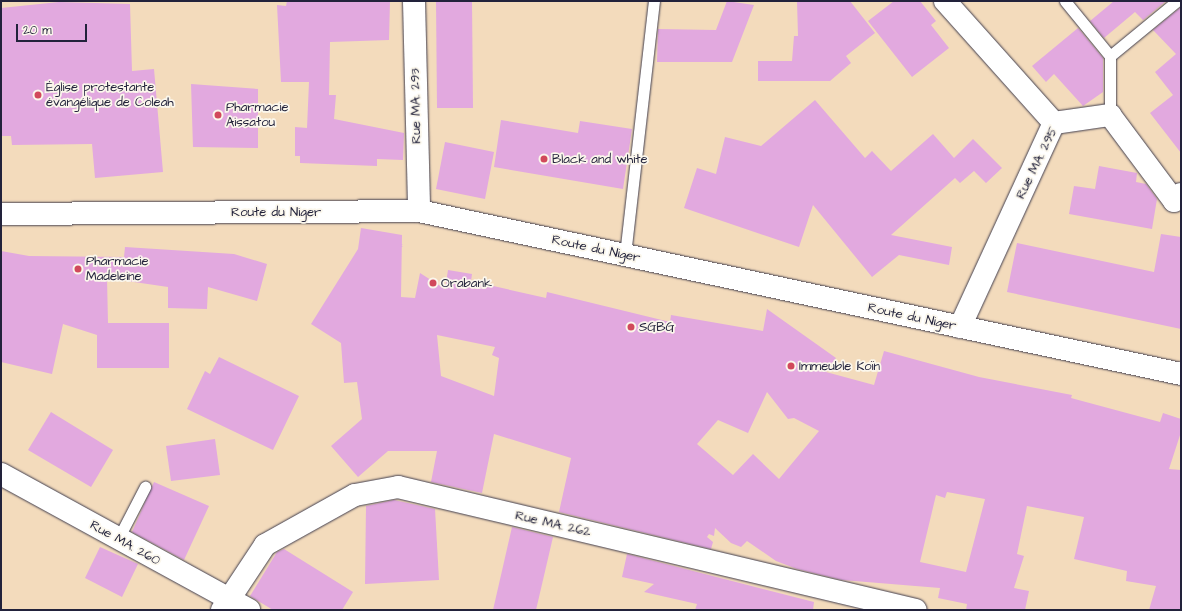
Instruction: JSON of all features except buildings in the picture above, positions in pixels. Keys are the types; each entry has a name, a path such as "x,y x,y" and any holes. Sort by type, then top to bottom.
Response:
{"street":[{"name":"Rue MA. 293","path":"414,1 419,210"},
{"path":"945,1 1054,123"},
{"path":"1110,115 1178,197"},
{"name":"Rue MA. 295","path":"960,327 1054,123 1110,115"},
{"name":"Route du Niger","path":"1,214 419,210 1181,374"},
{"name":"Rue MA. 260","path":"1,474 118,539 224,604 249,610"},
{"name":"Rue MA. 262","path":"224,604 265,545 355,495 398,487 916,610"}],"lane":[{"path":"624,255 654,1"},
{"path":"1065,1 1110,56 1110,115"},
{"path":"1110,56 1177,1"},
{"path":"118,539 145,487"}],"place":[{"name":"Église protestante évangélique de Coleah","path":"38,95"},
{"name":"Pharmacie Aissatou","path":"218,115"},
{"name":"Black and white","path":"544,159"},
{"name":"Pharmacie Madeleine","path":"78,269"},
{"name":"Orabank","path":"433,283"},
{"name":"SGBG","path":"631,327"},
{"name":"Immeuble Koïn","path":"791,366"}]}
